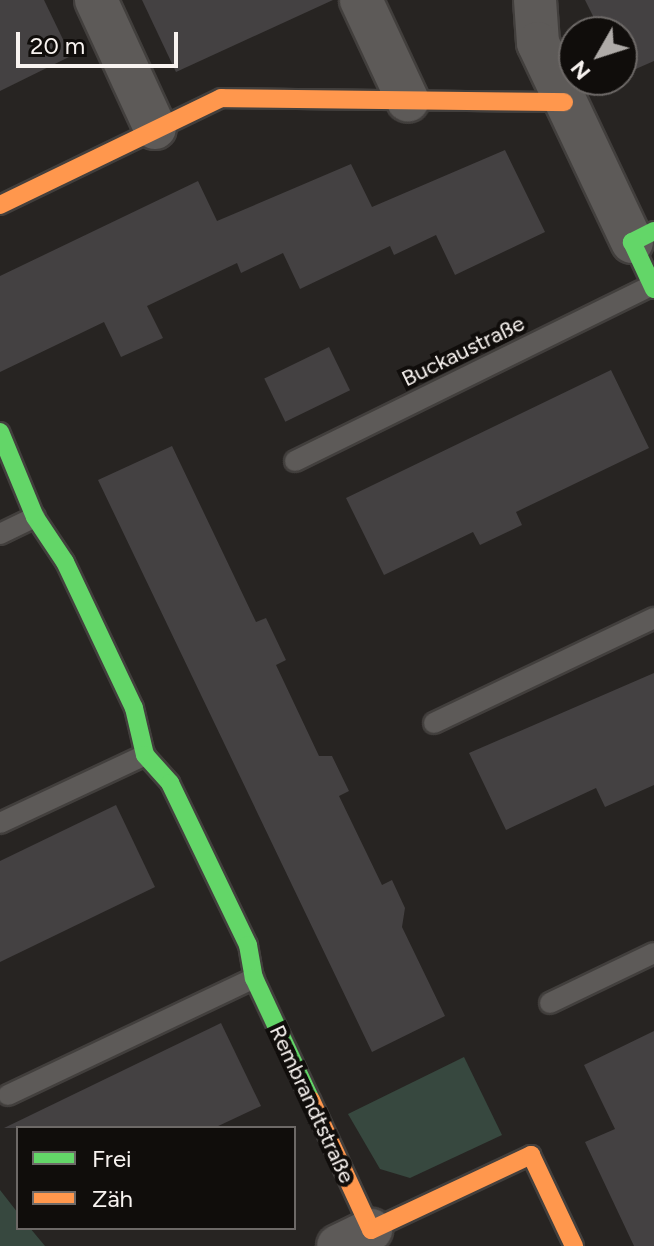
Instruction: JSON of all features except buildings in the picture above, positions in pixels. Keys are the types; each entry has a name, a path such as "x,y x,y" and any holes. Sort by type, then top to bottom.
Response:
{"street":[{"path":"96,0 155,128"},
{"path":"361,0 408,101"},
{"path":"535,0 538,43 564,102 643,236"},
{"path":"0,205 221,98 564,102"},
{"name":"Buckaustraße","path":"643,236 653,287"},
{"name":"Rembrandtstraße","path":"0,432 35,517 65,562 134,708 145,755 170,783 248,945 254,978 354,1238 531,1155 574,1246"}],"lane":[{"name":"Buckaustraße","path":"295,461 653,287"},
{"path":"0,534 35,517"},
{"path":"434,723 654,618"},
{"path":"0,823 145,755"},
{"path":"550,1003 654,953"},
{"path":"8,1095 254,978"}],"green space":[{"path":"464,1057 502,1135 410,1178 380,1169 348,1114"},
{"path":"0,1190 16,1210 16,1230 32,1230 45,1246 0,1246"}],"traffic: fast":[{"path":"654,231 632,242 654,289"},
{"path":"0,432 35,517 65,562 134,708 145,755 170,783 248,945 254,978 311,1100"}],"traffic: slow":[{"path":"0,205 221,98 564,102"},
{"path":"311,1100 371,1230 531,1155 574,1246"}]}
